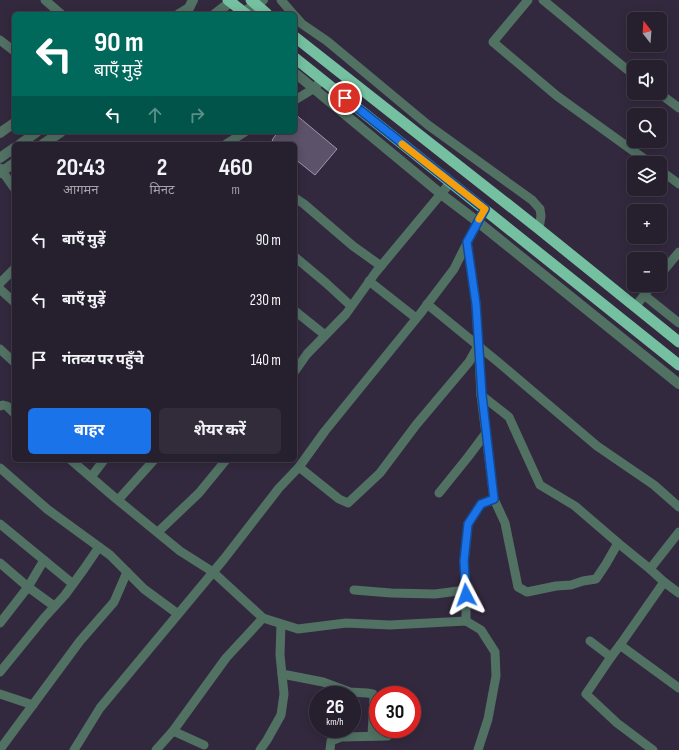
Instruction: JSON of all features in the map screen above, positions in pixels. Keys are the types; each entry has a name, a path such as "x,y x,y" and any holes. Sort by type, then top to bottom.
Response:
{"highway":[{"path":"230,1 242,12"},
{"path":"257,1 266,12"},
{"path":"297,39 679,342"},
{"path":"297,60 679,365"}],"street":[{"path":"45,0 59,12"},
{"path":"182,12 189,8 193,0"},
{"path":"281,0 291,12"},
{"path":"528,0 493,42 557,96 640,156"},
{"path":"543,0 576,26 612,59 627,70"},
{"path":"217,12 230,1"},
{"path":"244,12 257,1"},
{"path":"297,18 302,24 327,41 428,125 532,200 540,210 541,216 539,230"},
{"path":"2,44 12,50"},
{"path":"297,75 441,194 478,222 679,384"},
{"path":"297,99 313,89 322,80"},
{"path":"667,99 679,108"},
{"path":"0,133 12,124"},
{"path":"23,142 34,134"},
{"path":"46,142 58,134"},
{"path":"231,142 242,134"},
{"path":"0,158 12,149"},
{"path":"12,164 1,171 12,185"},
{"path":"667,175 679,184"},
{"path":"297,368 307,354 346,314 369,281 450,182"},
{"path":"297,199 353,246 381,266"},
{"path":"74,750 100,708 213,572 279,488 299,467 330,425 454,269 485,209"},
{"path":"467,242 476,304 482,395 494,499 505,523 518,588 527,592 556,586 571,585 596,579 618,543"},
{"path":"667,267 679,252"},
{"path":"297,259 351,306"},
{"path":"0,283 12,272"},
{"path":"369,281 416,318"},
{"path":"0,289 12,300"},
{"path":"635,307 646,292"},
{"path":"644,295 679,323"},
{"path":"427,304 597,446 654,486 679,507"},
{"path":"297,313 325,335"},
{"path":"299,467 339,499 348,503 380,473 416,425 468,362 478,346"},
{"path":"0,349 12,360"},
{"path":"482,395 509,417 540,485 575,506 679,593"},
{"path":"0,406 3,404 12,411"},
{"path":"439,493 486,433"},
{"path":"75,462 118,500 180,551 213,572 263,618 298,628 346,622 390,625 466,621 481,630 495,652 496,676 488,719 478,750"},
{"path":"91,477 102,462"},
{"path":"118,500 152,462"},
{"path":"158,532 199,493 224,462"},
{"path":"0,468 47,509 110,555 144,589 178,614"},
{"path":"466,621 464,561 468,524 481,504 494,499"},
{"path":"0,524 73,584"},
{"path":"650,569 679,532"},
{"path":"0,672 73,584 99,547"},
{"path":"0,623 28,587 44,560"},
{"path":"1,565 54,606"},
{"path":"2,749 80,641 114,602 127,572"},
{"path":"653,750 617,723 586,694 664,582"},
{"path":"354,590 391,594 435,594 466,590"},
{"path":"156,750 173,731 226,658 263,618"},
{"path":"260,750 281,715 284,694 280,655 281,624"},
{"path":"590,641 611,657"},
{"path":"620,645 679,688"},
{"path":"282,674 323,682 350,692 369,693"},
{"path":"0,694 33,705"},
{"path":"173,731 204,745"},
{"path":"330,750 331,741 341,737 369,736"}],"building":[{"path":"297,116 337,149 315,175 297,161 297,142 274,142 272,140 276,134 297,134"}],"slow traffic":[{"path":"402,144 485,209 479,219"}],"route":[{"path":"345,98 485,209 467,242 476,304 482,395 494,499 481,504 468,524 464,561 466,595"}]}
